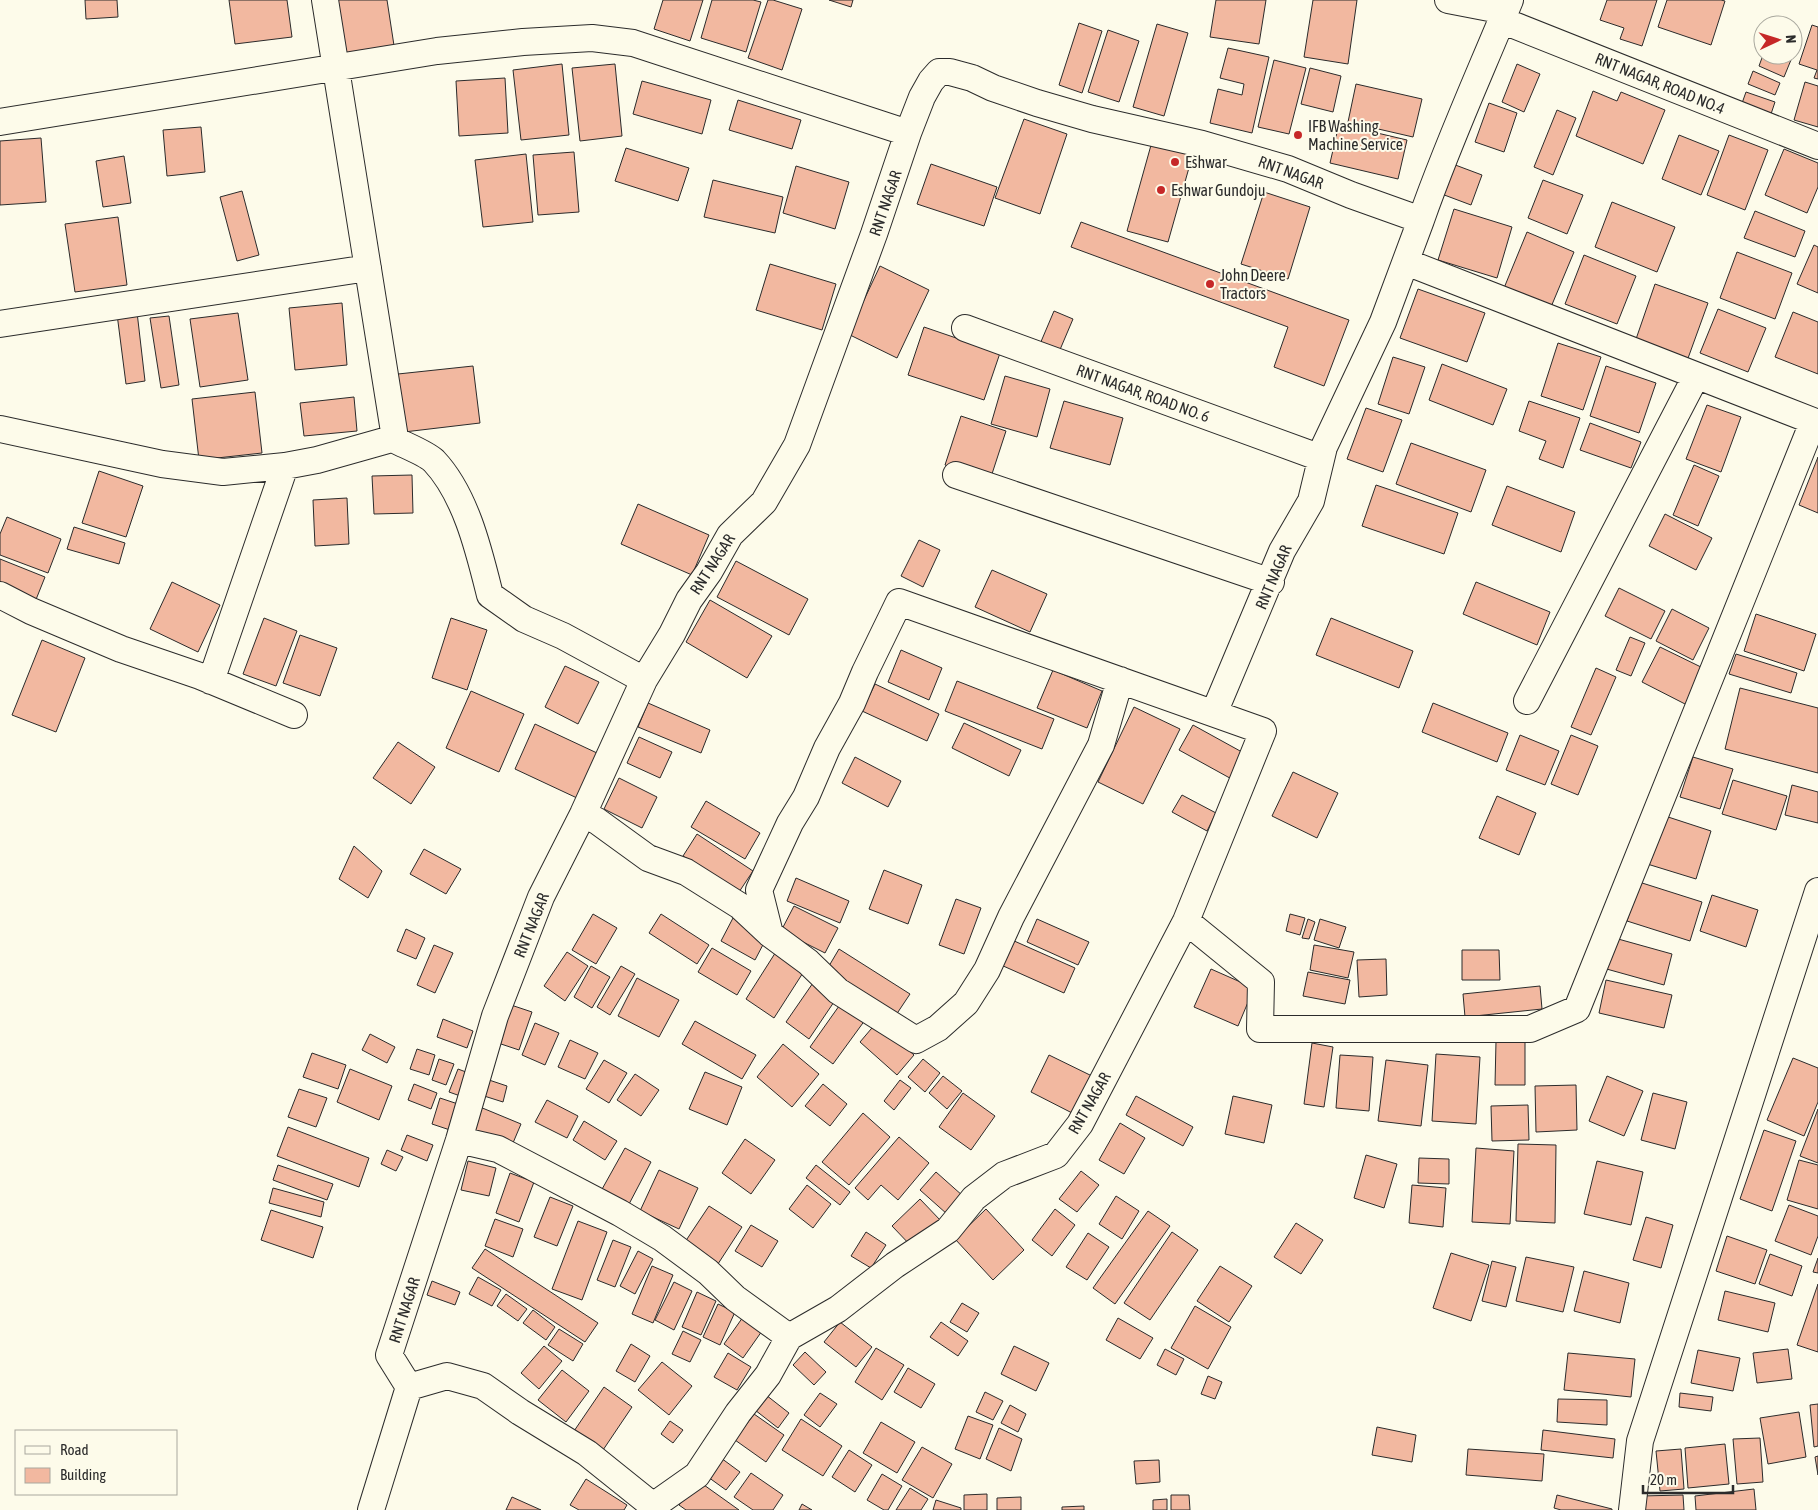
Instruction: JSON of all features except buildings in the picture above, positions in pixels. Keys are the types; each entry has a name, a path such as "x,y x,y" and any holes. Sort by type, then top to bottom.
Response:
{"street":[{"path":"325,0 395,438 397,442 433,460 458,494 479,548 490,595 524,619 563,636 644,680"},
{"name":"RNT NAGAR, ROAD NO.4","path":"1448,0 1506,10 1818,146"},
{"name":"RNT NAGAR","path":"1214,714 1282,551 1311,501 1324,447 1383,322 1457,126 1506,10"},
{"path":"0,122 336,67 485,46 592,38 633,43 908,133"},
{"name":"RNT NAGAR","path":"409,1387 389,1355 459,1140 495,1016 541,897 583,814 644,680 672,634 689,600 709,572 730,534 764,502 797,445 874,234 908,133 922,97 931,81 939,72 950,72 972,78 993,88 1092,119 1202,144 1288,169 1351,195 1422,220"},
{"path":"1186,921 1261,982 1260,1030 1530,1030 1577,1009 1816,423 1406,262"},
{"path":"0,324 368,268"},
{"name":"RNT NAGAR, ROAD NO. 6","path":"965,328 1321,458"},
{"path":"1527,700 1696,376"},
{"path":"0,429 162,464 223,472 285,466 317,460 395,438"},
{"path":"210,680 285,466"},
{"path":"956,475 1270,582"},
{"path":"0,594 31,611 121,649 210,680 294,715"},
{"name":"RNT NAGAR","path":"770,934 759,890 790,824 806,797 827,748 852,703 899,602 1263,731 1186,921 1080,1124 1056,1155 1004,1174 974,1198 948,1230 895,1265 838,1309 789,1337"},
{"path":"583,814 597,821 648,858 686,872 740,906 770,934 808,962 838,991 916,1040 938,1028 966,1003 988,970 1011,917 1101,746 1120,680"},
{"path":"1632,1510 1640,1441 1818,892"},
{"path":"371,1510 409,1387 447,1376 483,1386 520,1412 587,1453 609,1469 651,1508 696,1475 738,1412 768,1376 789,1337 735,1298 708,1272 662,1238 620,1213 498,1149 459,1140"}],"place":[{"name":"IFB Washing Machine Service","path":"1298,135"},
{"name":"Eshwar","path":"1175,162"},
{"name":"Eshwar Gundoju","path":"1161,190"},
{"name":"John Deere Tractors","path":"1210,284"}]}
